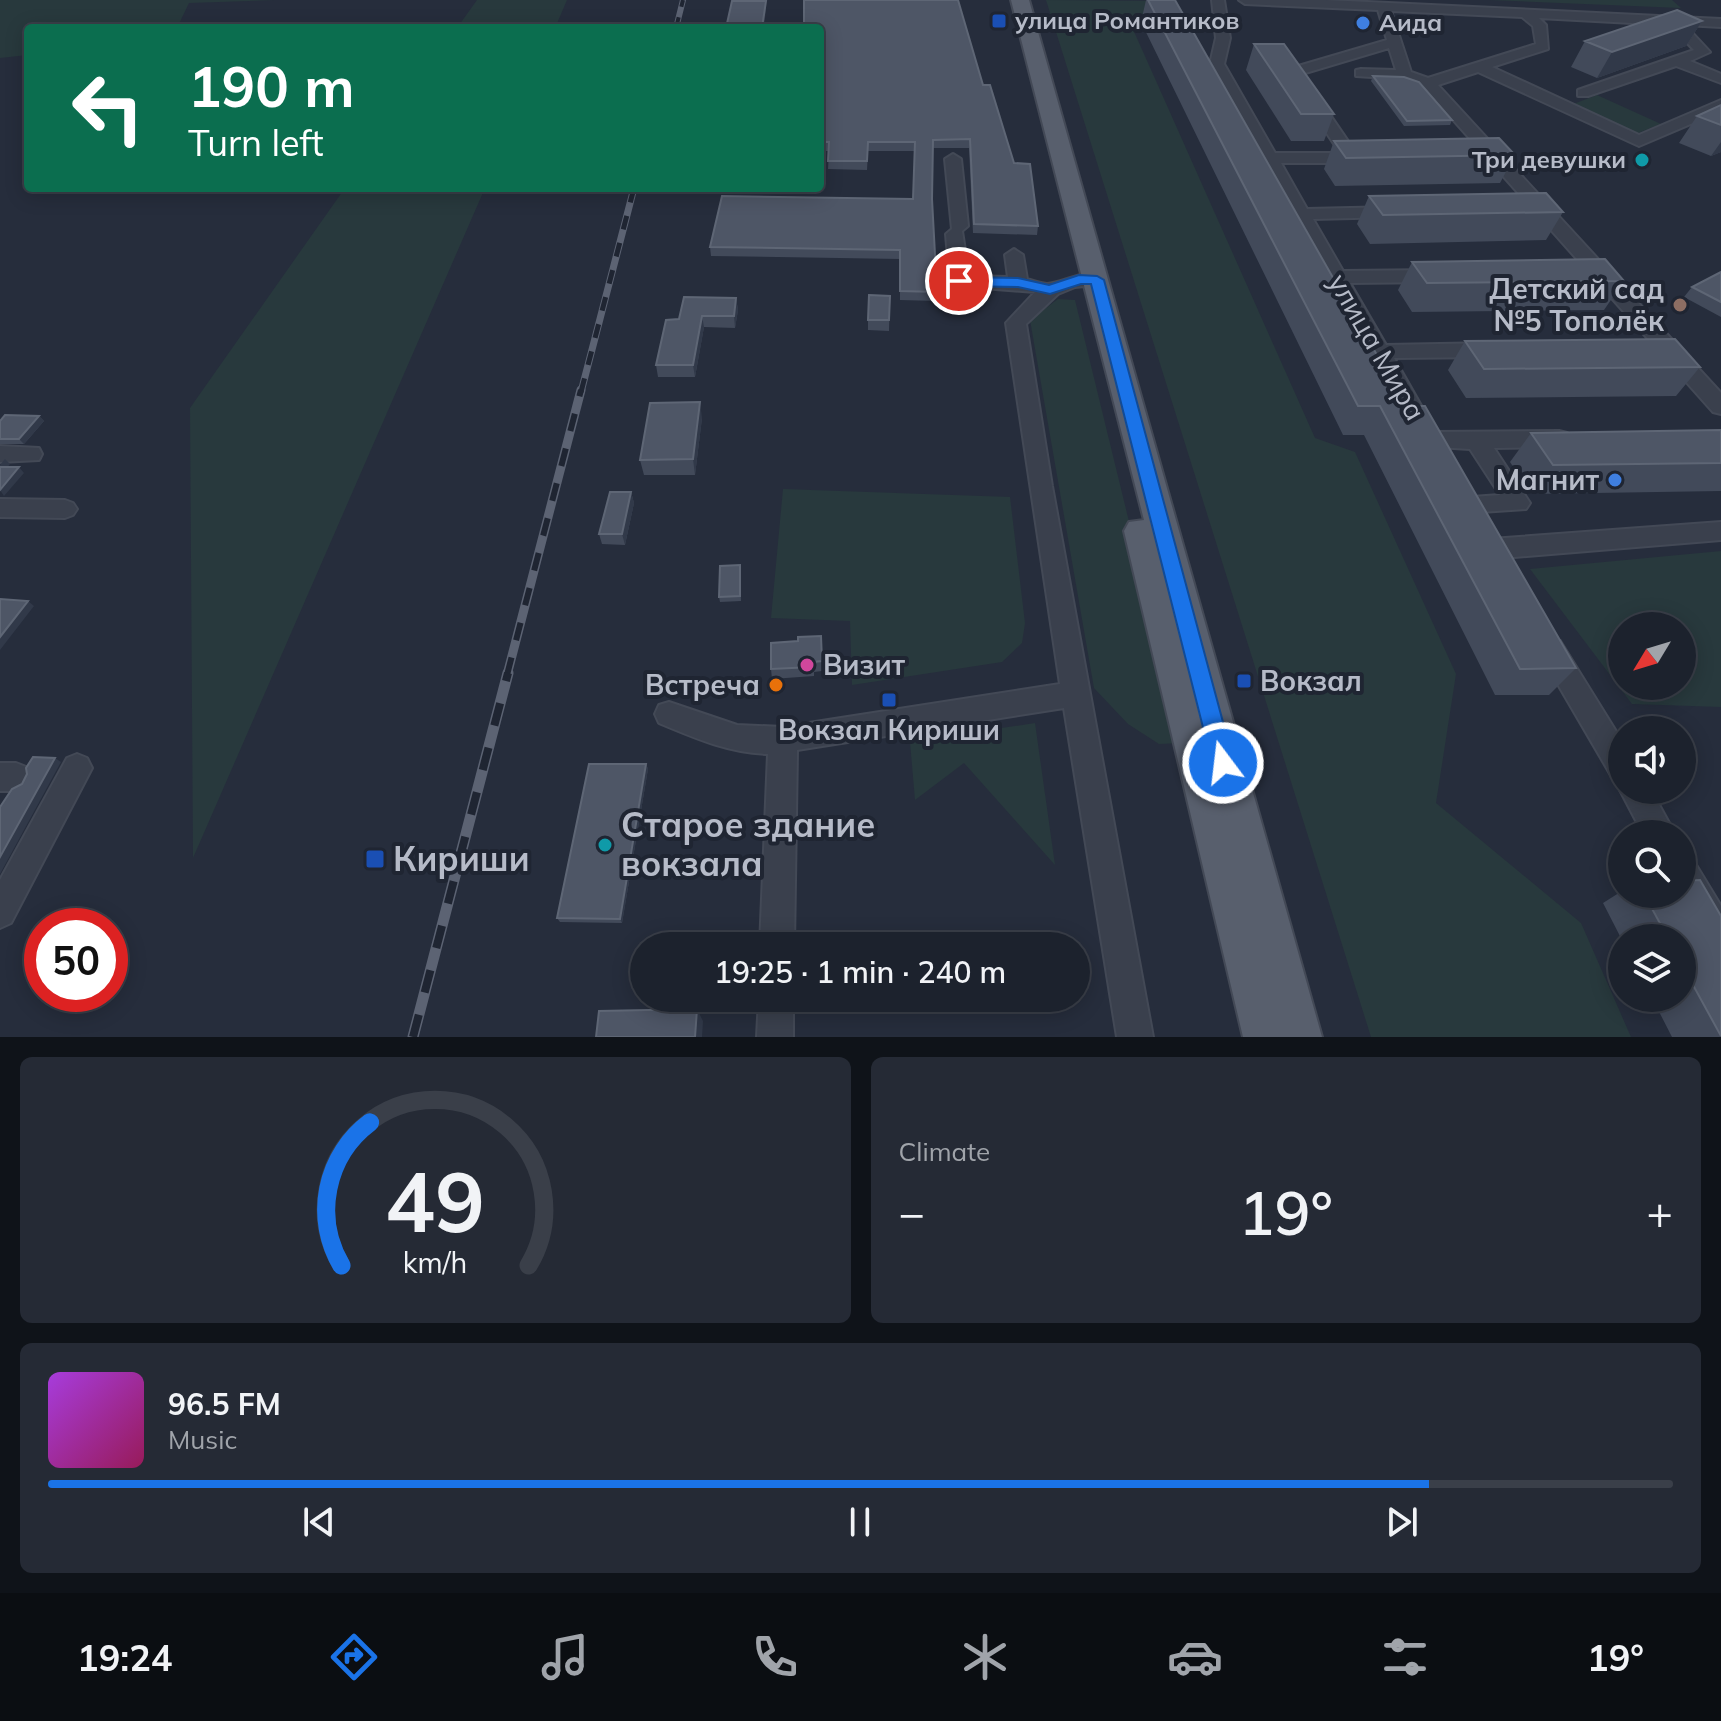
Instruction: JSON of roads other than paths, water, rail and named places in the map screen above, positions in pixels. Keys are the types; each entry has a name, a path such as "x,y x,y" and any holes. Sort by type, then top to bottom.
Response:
{"main road":[{"path":"1009,0 1075,283 1266,1037"},
{"path":"1020,0 1075,283 1227,778 1299,1037"}],"street":[{"name":"улица Мира","path":"1218,0 1223,38 1217,64 1444,466"},
{"path":"1245,0 1721,23"},
{"path":"1383,7 1405,75"},
{"path":"1428,83 1543,46 1539,25 1525,13"},
{"path":"1583,93 1703,52 1673,20"},
{"path":"1351,158 1293,72 1394,42"},
{"path":"1677,61 1721,79"},
{"path":"1479,67 1639,141 1721,105"},
{"path":"1361,73 1405,75 1428,83 1497,157 1533,209 1601,275 1721,407"},
{"path":"1468,158 1497,157"},
{"path":"1270,158 1380,158"},
{"path":"953,159 962,305"},
{"path":"1302,214 1413,212"},
{"path":"1014,255 1018,283"},
{"path":"1571,275 1601,275"},
{"path":"1337,277 1451,276"},
{"path":"959,281 1075,283"},
{"path":"1075,283 1034,300 1016,323 1040,486 1135,1037"},
{"path":"1637,348 1667,348"},
{"path":"1380,352 1515,350"},
{"path":"1429,440 1584,438"},
{"path":"1477,441 1518,503 1462,498 1507,575"},
{"path":"0,454 31,454"},
{"path":"0,508 65,509"},
{"path":"1491,549 1721,531"},
{"path":"1537,626 1608,744"},
{"path":"669,714 725,738 754,743 1078,694"},
{"path":"777,932 783,740"},
{"path":"0,912 77,768"},
{"path":"1696,895 1721,937"},
{"path":"775,1037 776,1012"}],"railway":[{"path":"677,24 683,0"},
{"path":"581,392 633,192"},
{"path":"507,675 581,390"},
{"path":"413,1037 508,673"}],"place":[{"name":"улица Романтиков","path":"999,21"},
{"name":"Аида","path":"1363,23"},
{"name":"Три девушки","path":"1642,160"},
{"name":"Детский сад №5 Тополёк","path":"1680,305"},
{"name":"Магнит","path":"1615,480"},
{"name":"Визит","path":"807,665"},
{"name":"Вокзал","path":"1244,681"},
{"name":"Встреча","path":"776,685"},
{"name":"Вокзал Кириши","path":"889,700"},
{"name":"Старое здание вокзала","path":"605,845"},
{"name":"Кириши","path":"375,859"}]}
